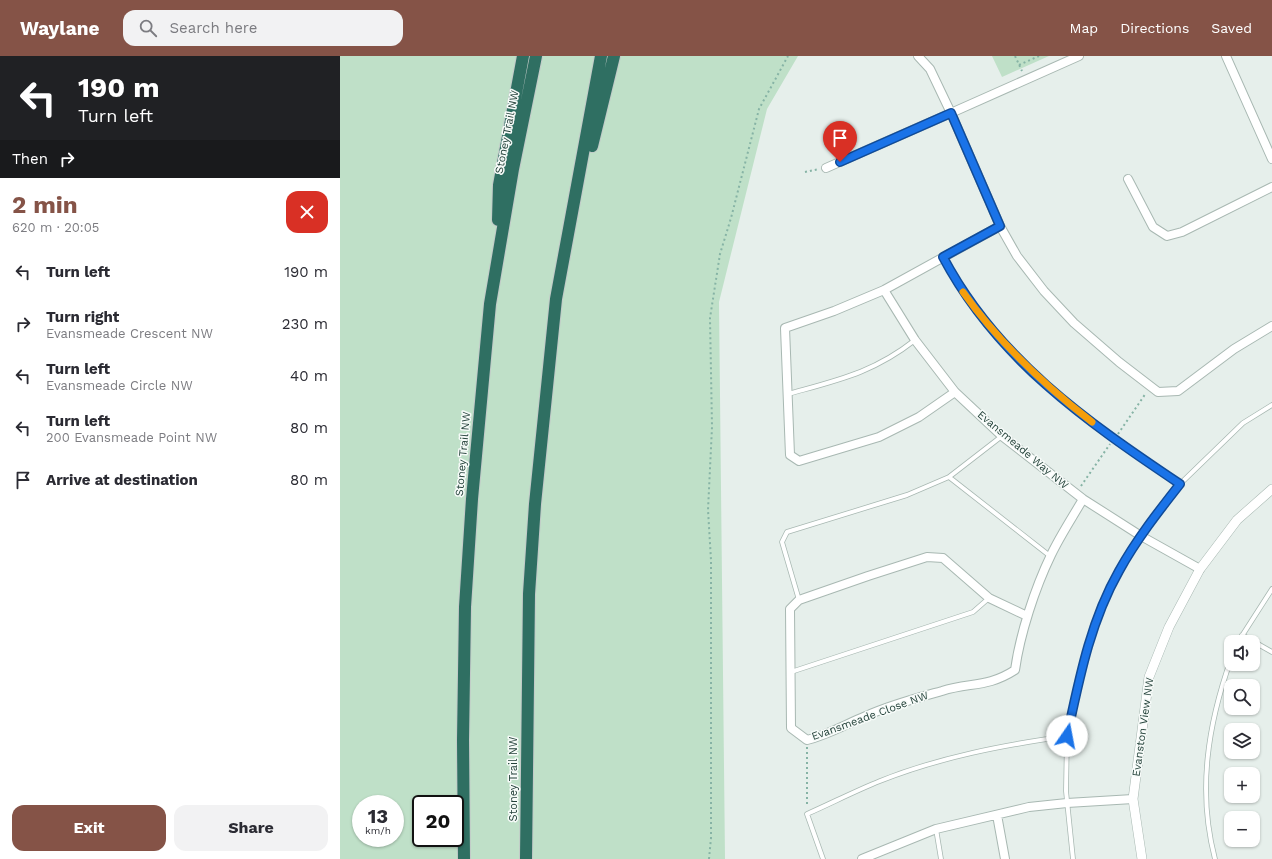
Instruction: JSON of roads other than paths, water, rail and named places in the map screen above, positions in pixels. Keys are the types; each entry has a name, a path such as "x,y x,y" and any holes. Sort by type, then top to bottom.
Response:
{"highway":[{"path":"497,260 499,185 523,56"},
{"name":"Stoney Trail NW","path":"464,859 463,740 465,607 472,499 490,304 536,56"},
{"name":"Stoney Trail NW","path":"526,859 529,594 535,504 559,285 601,56"},
{"path":"559,285 614,56"}],"street":[{"path":"918,56 930,69 951,113 1000,226 1022,262 1044,291 1074,323 1119,362 1158,392 1178,391 1234,349 1272,326"},
{"path":"826,168 1079,56"},
{"path":"1226,56 1272,159"},
{"path":"1128,179 1153,227 1167,236 1182,232 1272,187"},
{"path":"955,392 919,418 879,437 799,461 790,456 785,328 834,311 884,290 1000,226"},
{"name":"Evansmeade Way NW","path":"884,290 915,340 955,392 1002,436 1083,499 1140,536 1200,569"},
{"name":"Evanston View NW","path":"1142,859 1133,799 1149,677 1169,627 1200,569 1237,520 1272,489"},
{"name":"Evansmeade Close NW","path":"799,600 790,609 791,728 807,740 824,736 867,715 944,690 1000,679 1014,670 1018,647 1027,616 1050,556 1083,499"},
{"path":"799,600 927,557 943,558 989,598 1027,616"},
{"path":"862,859 936,829 1029,807 1133,799"},
{"path":"997,815 1005,859"}],"lane":[{"path":"943,257 960,288 995,334 1049,388 1114,439 1180,484"},
{"path":"788,394 856,375 896,355 915,340"},
{"path":"1073,859 1067,803 1067,736 1088,642 1118,572 1140,536 1180,484 1243,423 1272,405"},
{"path":"799,600 782,542 787,532 907,495 949,477 1002,436"},
{"path":"949,477 1050,556"},
{"path":"1243,635 1272,589"},
{"path":"791,672 972,612 989,598"},
{"path":"1260,646 1272,652"},
{"path":"1215,859 1209,828 1207,759 1212,724 1227,671"},
{"path":"823,859 807,814 881,781 947,759 1008,745 1067,736"},
{"path":"936,829 941,859"}]}
